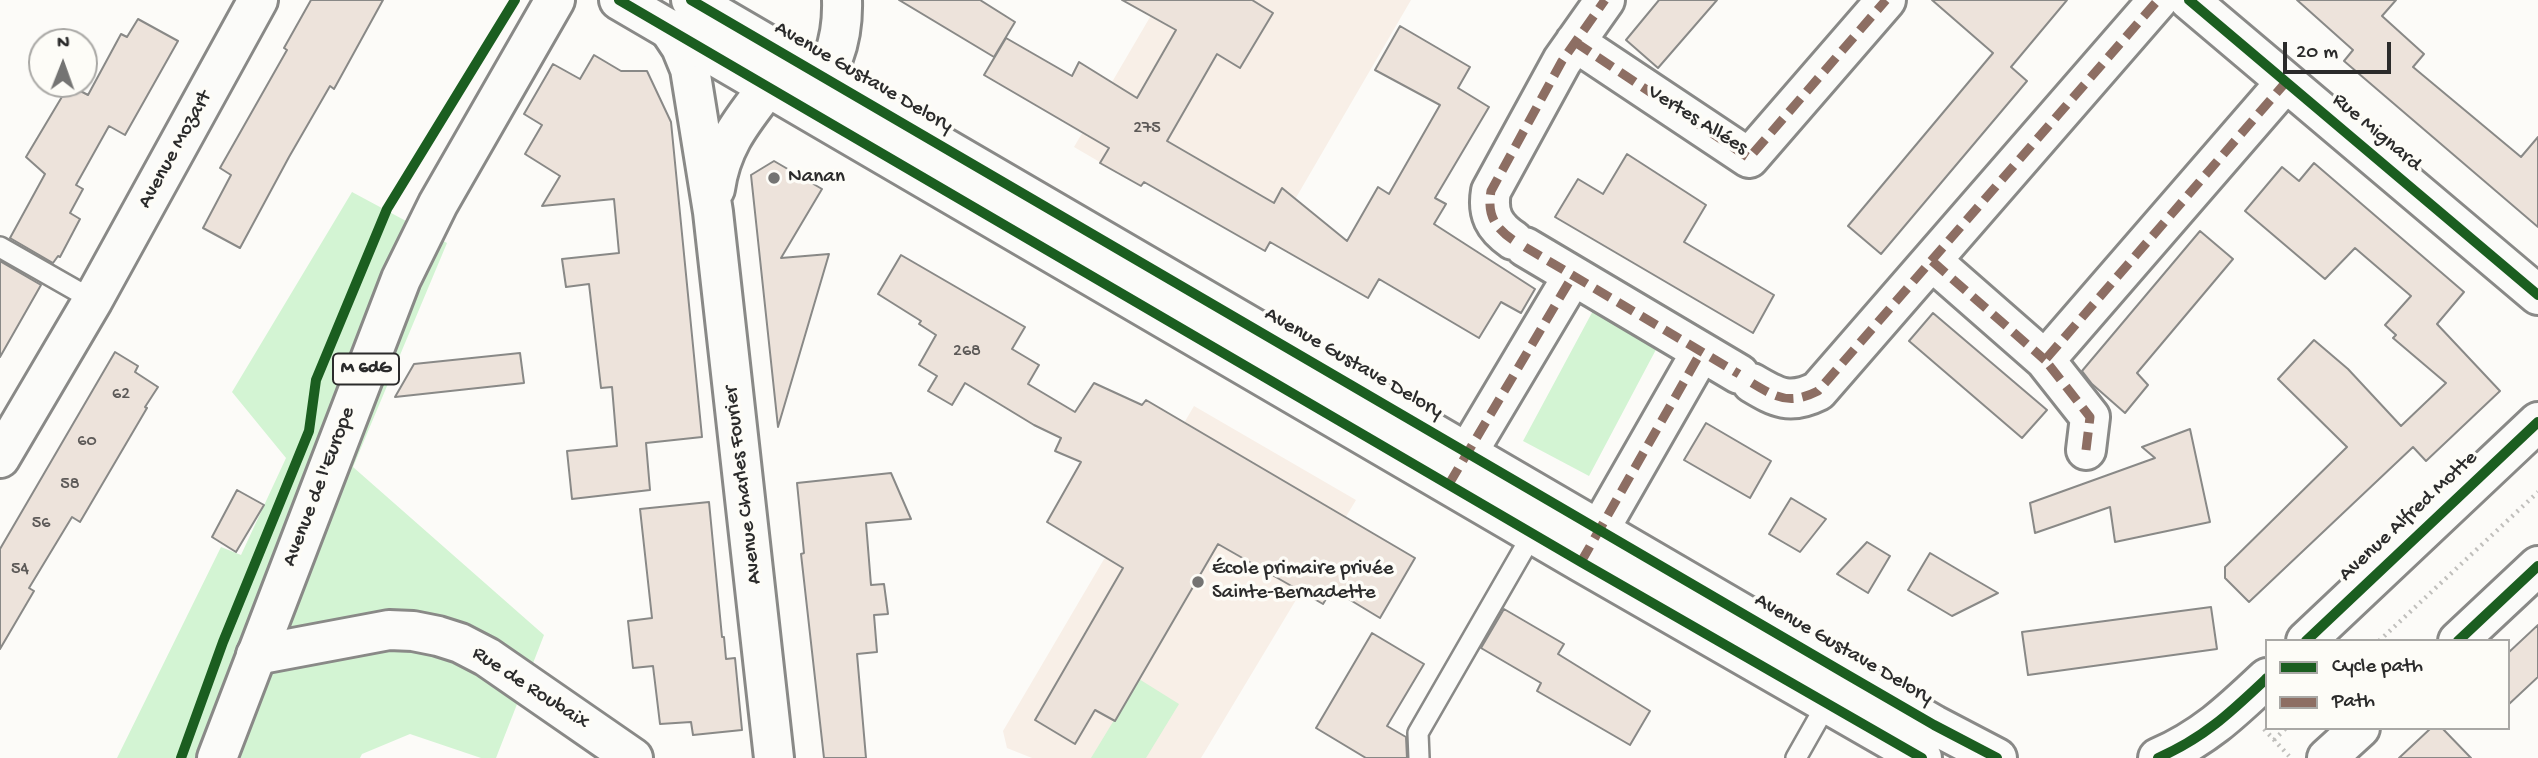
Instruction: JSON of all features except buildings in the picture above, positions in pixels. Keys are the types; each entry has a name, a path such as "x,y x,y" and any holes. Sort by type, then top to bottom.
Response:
{"street":[{"name":"Avenue Mozart","path":"0,458 93,300 258,0"},
{"name":"Avenue de l'Europe","path":"217,758 401,279 438,204 555,0"},
{"name":"Avenue Gustave Delory","path":"619,0 680,15 780,80 1836,688 1922,758"},
{"path":"1605,0 1552,79 1491,191 1489,204 1495,226 1572,277 1772,394 1786,399 1802,398 1818,391 2158,0"},
{"name":"Vertes Allées","path":"1576,42 1749,158 1886,0"},
{"name":"Rue Mignard","path":"2189,0 2538,295"},
{"path":"822,76 839,42 846,5"},
{"name":"Avenue Charles Fourier","path":"680,15 681,47 690,69 713,212 774,758"},
{"name":"Avenue Gustave Delory","path":"780,80 822,76 1458,469"},
{"name":"Avenue Charles Fourier","path":"713,212 718,170 724,152 741,121 780,80"},
{"path":"2045,360 2286,82"},
{"path":"1932,261 2045,360 2090,417 2086,450"},
{"path":"1458,469 1572,277"},
{"path":"1590,546 1701,352"},
{"name":"Avenue Alfred Motte","path":"2308,639 2538,422"},
{"path":"2460,639 2538,566"},
{"name":"Rue de Roubaix","path":"256,654 389,630 438,636 460,643 487,657 633,758"},
{"path":"2158,758 2203,735 2265,680"},
{"name":"Avenue Gustave Delory","path":"1836,688 1934,725 1997,758"},
{"path":"2327,758 2358,730"}],"lane":[{"path":"0,247 93,300"},
{"path":"1419,758 1418,733 1543,518"},
{"path":"1796,758 1836,688"}],"path":[{"path":"2381,639 2538,492"},
{"path":"2274,740 2284,730"}],"shaded area":[{"path":"1160,0 1411,0 1265,251 1145,182 1141,186 1074,147"},
{"name":"École primaire privée Sainte-Bernadette","path":"1194,406 1356,500 1201,758 1032,758 1007,748 1003,731"}],"green space":[{"path":"352,192 447,243 353,467 544,635 496,758 481,758 410,734 362,754 360,758 117,758 221,547 241,555 286,458 232,392"},
{"path":"1595,307 1660,342 1589,476 1523,441"},
{"path":"1139,679 1179,704 1146,758 1091,758"}],"marked path":[{"path":"1513,240 1493,219 1490,207 1491,191 1562,61 1605,0"},
{"path":"1575,42 1749,158 1886,0"},
{"path":"1752,383 1776,396 1791,399 1818,391 2158,0"},
{"path":"2086,450 2090,417 2045,360 2286,82"},
{"path":"1525,247 1739,374"},
{"path":"1932,261 2045,360"},
{"path":"1449,484 1572,277"},
{"path":"1581,562 1701,352"}],"cycle path":[{"path":"181,758 223,642 309,431 316,380 387,209 515,0"},
{"path":"619,0 1922,758"},
{"path":"691,0 1846,674 1997,758"},
{"path":"2189,0 2538,295"},
{"path":"2308,639 2538,422"},
{"path":"2460,639 2538,566"},
{"path":"2158,758 2203,733 2265,680"}],"place":[{"name":"Nanan","path":"774,178"},
{"name":"École primaire privée Sainte-Bernadette","path":"1198,582"}]}
